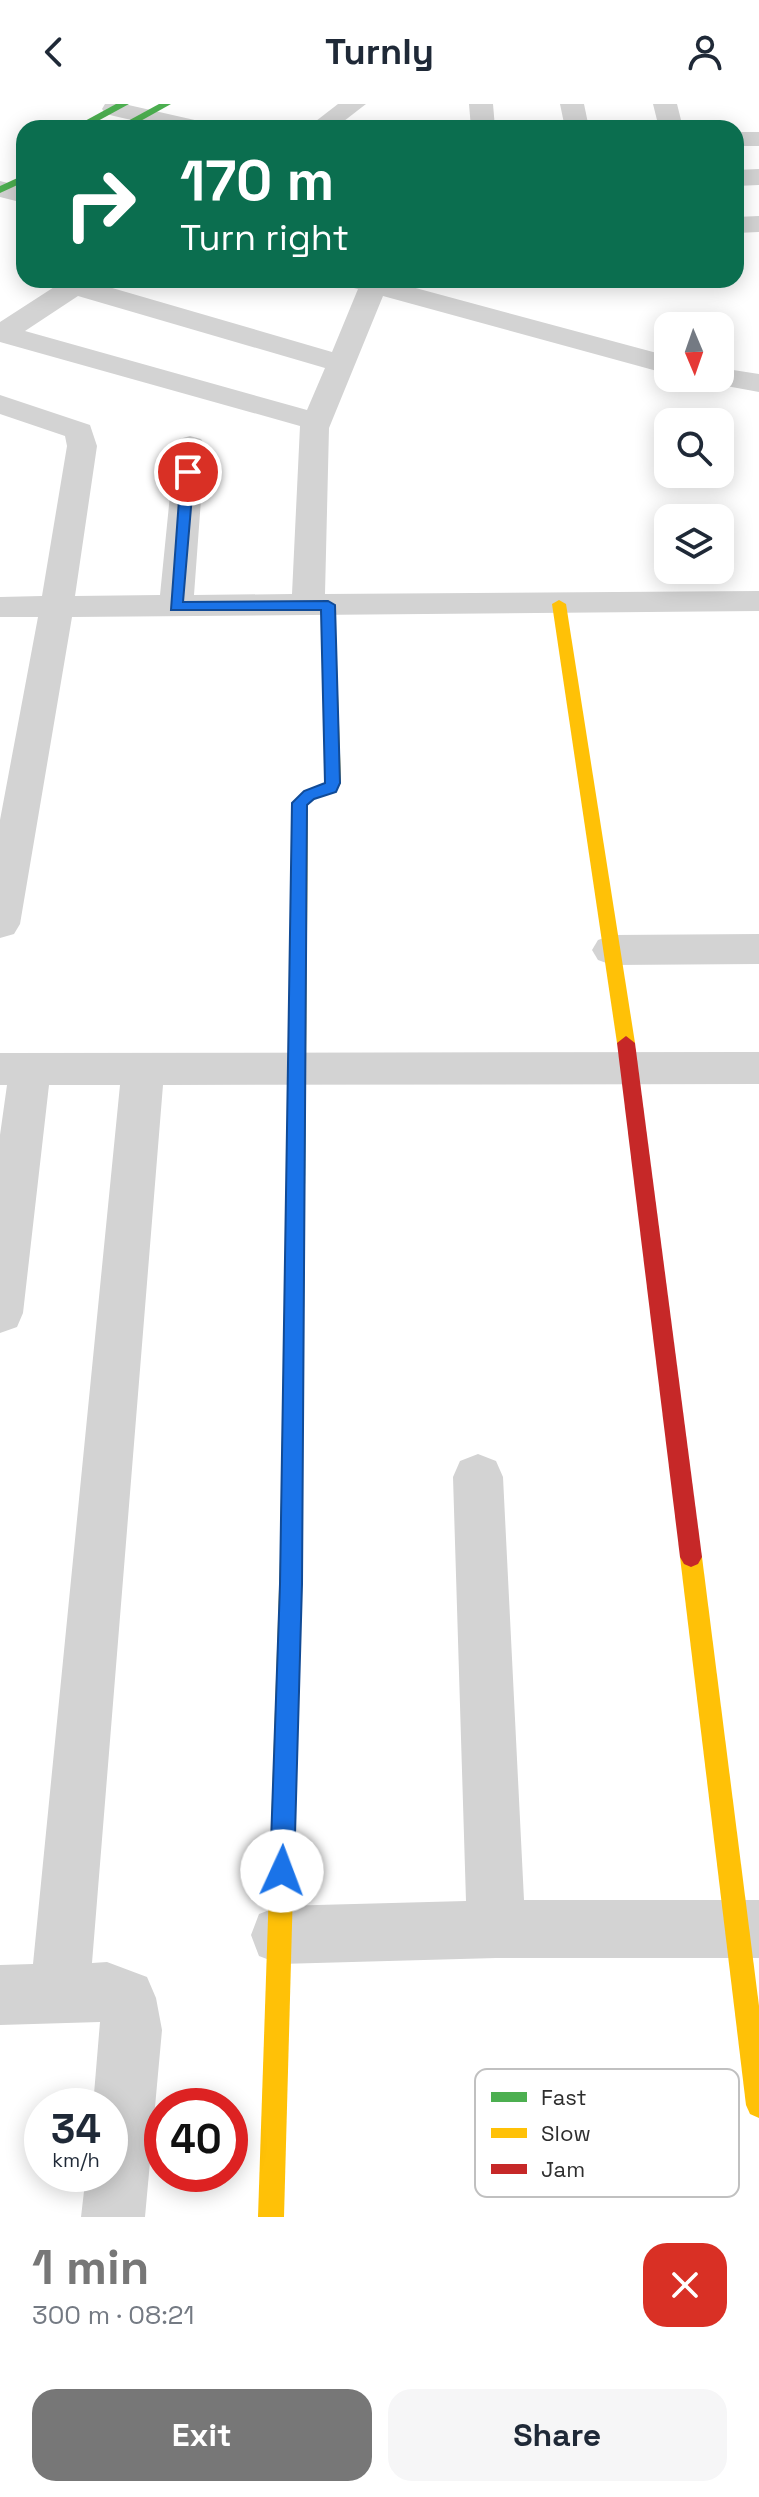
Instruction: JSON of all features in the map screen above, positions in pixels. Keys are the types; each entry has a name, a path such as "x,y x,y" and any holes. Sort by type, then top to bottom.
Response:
{"street":[{"path":"104,120 166,104"},
{"path":"331,120 354,104"},
{"path":"125,114 157,120"},
{"path":"1,334 72,288"},
{"path":"96,288 341,364"},
{"path":"271,2217 291,1584 300,803 309,795 330,788 333,783 318,606 314,428 341,364 362,288"},
{"path":"386,288 654,361"},
{"path":"1,334 317,422"},
{"path":"734,379 759,383"},
{"path":"0,404 66,424 79,431 81,439 57,607 0,924"},
{"path":"176,607 190,445"},
{"path":"0,607 759,601"},
{"path":"559,604 630,1068 748,1930 759,2105"},
{"path":"612,950 759,949"},
{"path":"0,1313 15,1068 759,1068"},
{"path":"60,1994 143,1069"},
{"path":"478,1477 496,1929"},
{"path":"280,1935 496,1929 748,1930"},
{"path":"0,1995 107,1992 126,1998 132,2030 113,2217"}],"traffic: fast":[{"path":"93,120 124,104"},
{"path":"135,120 166,104"},
{"path":"0,190 16,182"},
{"path":"291,1560 297,1064"}],"traffic: slow":[{"path":"559,604 626,1043"},
{"path":"297,1064 300,803 309,795 330,788 333,783 328,605"},
{"path":"691,1557 759,2105"},
{"path":"271,2217 291,1560"}],"traffic: jam":[{"path":"626,1043 691,1557"}],"route":[{"path":"188,472 176,607 328,605 333,783 325,792 309,795 300,803 291,1584 282,1871"}]}
